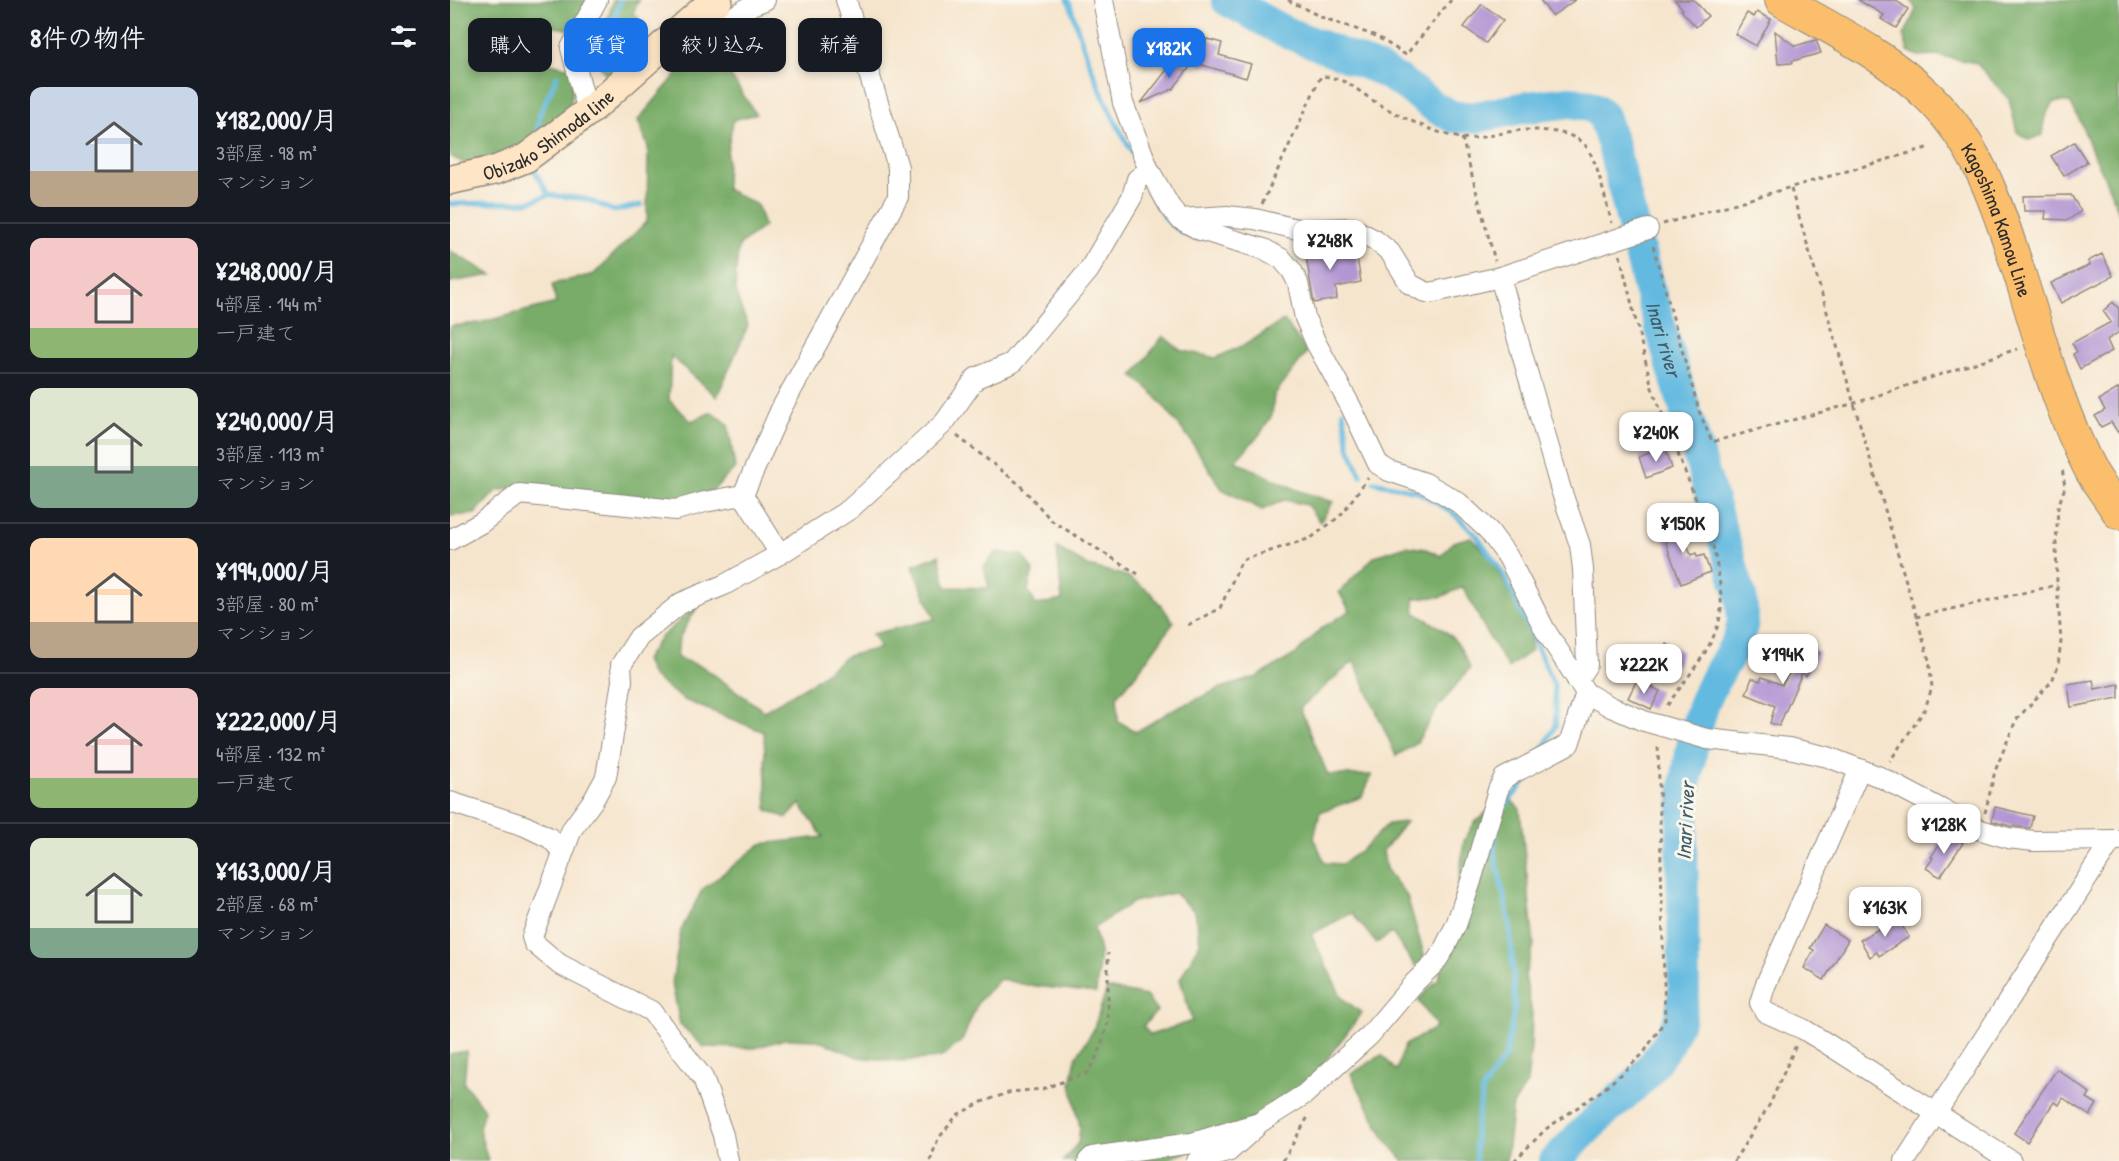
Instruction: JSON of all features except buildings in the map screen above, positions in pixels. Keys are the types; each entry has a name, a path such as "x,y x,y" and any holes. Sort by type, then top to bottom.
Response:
{"main road":[{"name":"Obizako Shimoda line","path":"450,180 496,170 526,158 594,108 703,10 718,0"},
{"name":"Kagoshima Kamou Line","path":"1781,0 1867,50 1911,80 1930,98 1967,142 1990,189 2080,448 2092,473 2119,513"}],"street":[{"path":"594,108 584,98 571,48 597,0"},
{"path":"649,58 689,45 752,5 765,0"},
{"path":"743,495 781,409 898,197 898,167 846,0"},
{"path":"1103,0 1123,104 1149,170 1170,207 1180,219 1200,230 1264,249 1282,259 1298,283 1305,318 1316,343 1352,407 1378,464 1389,471 1425,483 1446,495 1459,503 1489,531 1508,556 1545,630 1582,686 1611,707 1644,721 1707,738 1789,748 1828,757 1880,777 1981,830 2008,838 2034,841 2116,840"},
{"path":"728,1161 723,1135 703,1078 651,1011 559,964 534,943 532,937 572,829 594,799 606,777 622,681 621,665 639,637 681,603 724,585 780,554 850,509 942,425 976,378 1012,363 1089,270 1132,197 1137,179 1149,170"},
{"path":"1180,219 1236,217 1301,230 1352,228 1375,240 1390,252 1410,284 1430,293 1500,277 1648,229"},
{"path":"1197,1161 1228,1152 1262,1122 1305,1094 1370,1035 1413,983 1435,963 1456,925 1472,881 1498,790 1504,778 1569,744 1587,665 1584,581 1580,545 1561,490 1500,277"},
{"path":"450,540 481,523 519,494 676,510 743,495"},
{"path":"743,495 780,554"},
{"path":"1860,769 1765,986 1760,1003 1765,1012 1803,1029 2011,1161"},
{"path":"450,802 525,826 550,838 563,852"},
{"path":"1905,1161 2116,840"},
{"path":"1088,1161 1092,1157 1192,1143 1262,1122"}],"path":[{"path":"1288,0 1321,17 1376,36 1406,55 1451,0"},
{"path":"1462,138 1500,277"},
{"path":"1927,148 1648,229 1699,411 1712,442 1855,403 2042,341"},
{"path":"1791,189 1929,660 1932,687 1925,709 1880,777"},
{"path":"942,425 1018,484 1052,521 1138,574"},
{"path":"1188,625 1220,608 1242,560 1311,538 1340,516 1378,464"},
{"path":"1981,830 1995,771 2016,720 2052,681 2058,666 2061,641 2057,585 2058,507 2065,487 2061,466"},
{"path":"1916,617 2057,585"},
{"path":"930,1161 939,1139 957,1115 982,1102 1011,1092 1042,1089 1087,1073 1099,1053 1108,1022 1108,952"},
{"path":"1734,1161 1770,1104 1803,1029"}],"green space":[{"path":"450,0 589,0 586,18 564,18 564,28 552,26 552,18 468,18 468,72 552,72 552,64 564,66 564,72 575,72 569,116 527,150 470,166 450,156"},
{"path":"613,0 639,0 633,13 638,18 608,18"},
{"path":"1910,0 2119,0 2119,213 2080,120 2069,102 2055,102 2045,117 2043,135 2029,140 2017,132 2009,99 1976,63 1936,55 1918,56 1908,51 1904,36 1916,9"},
{"path":"604,72 616,72 608,78"},
{"path":"679,72 728,72 756,114 733,120 727,152 726,189 757,205 764,226 739,246 736,287 739,304 748,325 717,397 671,356 669,400 691,421 712,412 728,424 735,468 713,490 682,503 525,486 496,491 475,514 450,516 450,326 479,323 556,303 552,284 594,274 647,221 648,147 638,120"},
{"path":"450,251 492,275 450,282"},
{"path":"1284,320 1307,352 1274,395 1272,415 1260,434 1235,461 1297,490 1333,502 1320,522 1307,505 1284,500 1262,510 1222,489 1189,438 1152,392 1133,376 1163,336 1180,350 1216,358 1248,343"},
{"path":"1471,537 1490,557 1527,623 1532,650 1508,668 1463,587 1441,597 1414,598 1415,613 1455,640 1470,668 1438,707 1416,744 1396,756 1354,661 1300,708 1328,775 1372,775 1362,797 1320,812 1314,838 1325,863 1342,864 1363,849 1388,824 1406,822 1383,851 1386,869 1407,896 1425,958 1415,966 1392,933 1376,943 1352,913 1311,934 1342,998 1362,1013 1304,1089 1209,1144 1163,1161 1063,1161 1078,1143 1080,1127 1071,1084 1076,1057 1093,1031 1107,988 1146,996 1157,1011 1143,1026 1150,1035 1192,1021 1180,979 1200,943 1195,912 1174,893 1133,902 1094,928 1100,952 1096,993 1027,985 1000,979 978,1002 962,1041 940,1058 900,1061 858,1057 817,1040 785,1039 755,1048 704,1047 680,1024 672,983 681,930 702,890 761,844 823,837 800,804 787,818 767,810 764,732 684,700 652,676 645,660 659,639 699,604 679,638 677,658 703,667 764,711 810,684 847,656 880,648 872,634 935,619 912,566 939,555 946,587 989,588 984,567 996,552 1023,555 1033,571 1028,590 1036,605 1062,600 1057,548 1088,566 1127,576 1151,593 1174,622 1134,677 1117,696 1118,721 1136,732 1171,711 1221,688 1257,677 1296,654 1323,627 1350,611 1339,592 1375,556 1406,546 1426,549 1441,556 1453,542"},
{"path":"1507,796 1520,809 1534,945 1525,975 1532,1014 1527,1083 1513,1105 1506,1161 1404,1161 1385,1139 1351,1074 1382,1055 1396,1071 1405,1045 1437,1027 1418,1000 1439,978 1458,889 1464,841 1475,822"},
{"path":"467,1051 464,1083 484,1110 479,1129 488,1161 450,1161 450,1054"}],"waterway":[{"path":"614,18 621,0"},
{"path":"1067,0 1097,82 1135,157"},
{"name":"Inari river","path":"1227,0 1281,30 1378,69 1401,82 1436,108 1454,117 1477,117 1527,107 1571,102 1587,105 1596,109 1603,116 1612,142 1648,285 1741,597 1743,621 1739,639 1704,703 1694,735 1686,783 1682,839 1684,992 1680,1018 1667,1045 1643,1078 1600,1116 1555,1161"},
{"path":"537,133 540,114 557,76"},
{"path":"533,168 549,195 586,199 614,211 641,205"},
{"path":"1147,187 1166,219 1179,231 1198,239"},
{"path":"450,204 528,202 549,195"},
{"path":"1247,254 1266,261"},
{"path":"1343,411 1349,447 1361,476"},
{"path":"1374,482 1416,491 1451,511 1477,536 1505,577 1554,685 1556,725 1543,749"},
{"path":"1499,814 1526,780"},
{"path":"1476,1161 1475,1132 1483,1089 1506,1055 1515,1005 1510,924 1494,851 1496,828"}]}
